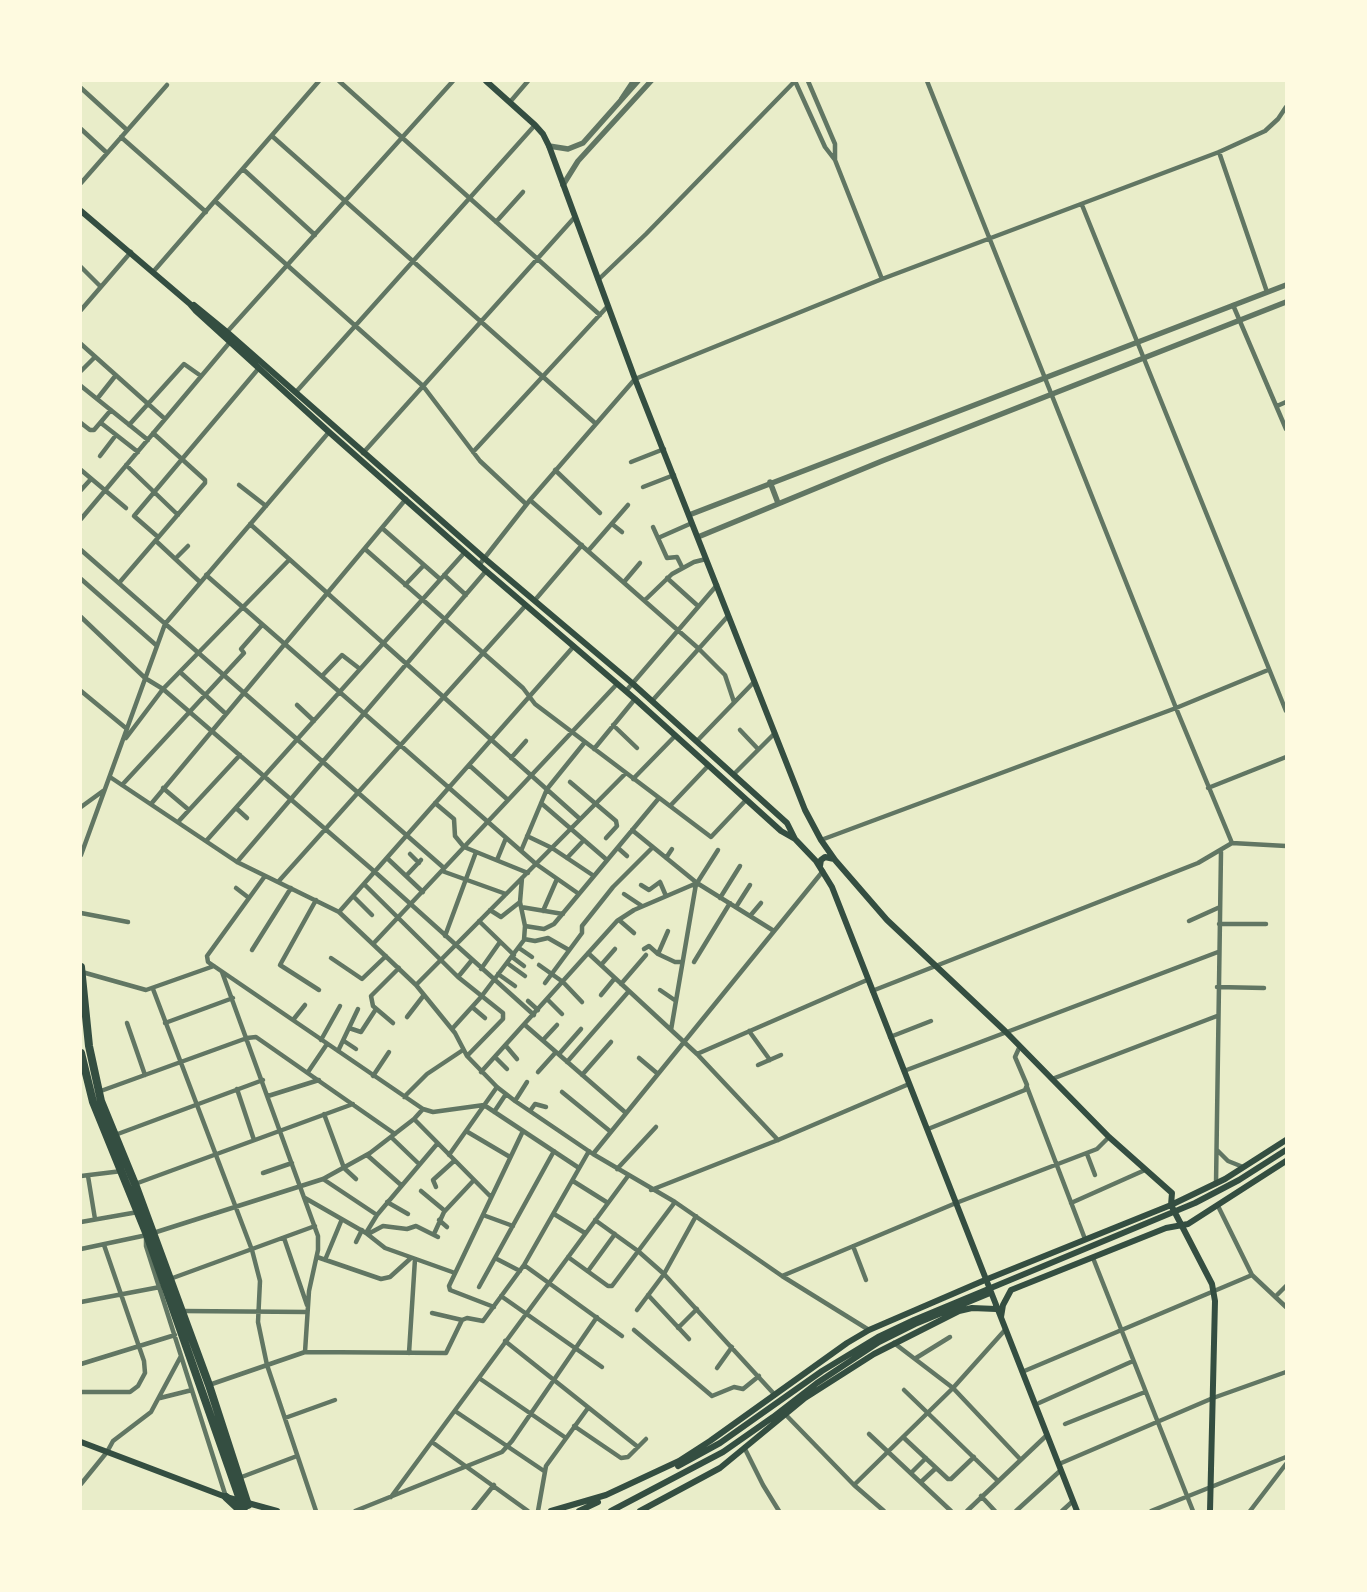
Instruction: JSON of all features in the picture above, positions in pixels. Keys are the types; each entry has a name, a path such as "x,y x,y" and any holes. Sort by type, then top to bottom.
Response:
{"main road":[{"path":"486,81 543,134 549,146 607,307 728,616 805,810 821,840 835,860 881,914 1005,1031 1109,1137 1172,1194 1172,1205 1214,1292 1210,1511"},
{"path":"81,211 190,304 329,432 362,455 535,600 632,683 787,823 795,839 821,869 832,887 871,991 928,1129 996,1309 1077,1511"},
{"path":"190,304 227,332 296,392 406,499 486,572 626,691 781,831 795,839"},
{"path":"821,869 821,860 826,857 835,860"},
{"path":"81,967 89,1046 98,1092 115,1135 138,1212 170,1279 209,1385 239,1478 244,1509"},
{"path":"81,1052 93,1102 126,1170 135,1184 178,1321 244,1509"},
{"path":"551,1511 587,1502 643,1479 703,1446 869,1330 985,1280 1172,1205 1216,1184 1286,1140"},
{"path":"578,1511 675,1468 720,1443 822,1371 878,1337 914,1320 1195,1204 1286,1152"},
{"path":"611,1511 723,1452 817,1383 897,1332 1173,1217 1219,1195 1286,1152"},
{"path":"1001,1321 1003,1304 1011,1290 1166,1228 1188,1224 1286,1161"},
{"path":"941,1299 954,1302 952,1314"},
{"path":"640,1511 705,1478 745,1449 776,1420 853,1366 952,1314 972,1308 996,1309"},
{"path":"775,1395 777,1407 786,1413"},
{"path":"759,1407 771,1407 775,1410 776,1420"},
{"path":"81,1442 226,1497 244,1509 277,1511"}],"street":[{"path":"153,272 319,81"},
{"path":"339,81 600,314"},
{"path":"227,332 453,81"},
{"path":"510,102 528,81"},
{"path":"621,100 633,81"},
{"path":"549,146 568,149 584,143 638,81"},
{"path":"563,185 578,161 653,81"},
{"path":"598,280 646,234 795,81 825,147 835,160 882,279"},
{"path":"808,81 835,144 835,160"},
{"path":"928,82 1176,708 1232,844"},
{"path":"81,183 167,85"},
{"path":"81,88 127,130"},
{"path":"479,565 528,502 635,378 882,279 1219,152 1265,131 1278,119 1286,107"},
{"path":"296,392 535,126"},
{"path":"81,129 107,153"},
{"path":"272,136 595,423"},
{"path":"121,137 206,212"},
{"path":"1219,152 1267,292"},
{"path":"243,169 315,235"},
{"path":"496,222 523,192"},
{"path":"215,201 423,386 473,452 528,502 582,545 698,648 724,676 734,702"},
{"path":"1082,205 1286,711"},
{"path":"362,455 574,218"},
{"path":"82,307 130,252"},
{"path":"81,267 101,287"},
{"path":"690,515 770,482 1286,285"},
{"path":"698,537 1052,393 1286,302"},
{"path":"1233,305 1286,429"},
{"path":"473,452 607,307"},
{"path":"81,518 230,342"},
{"path":"81,344 165,419"},
{"path":"81,371 95,356"},
{"path":"129,425 184,364 201,376"},
{"path":"200,582 134,516 259,368"},
{"path":"97,399 116,375"},
{"path":"81,386 148,440"},
{"path":"1277,406 1286,402"},
{"path":"81,423 90,430 98,428 111,410"},
{"path":"101,423 138,452"},
{"path":"81,855 165,624 329,432"},
{"path":"119,583 204,485 205,480 153,433"},
{"path":"100,456 116,435"},
{"path":"631,462 664,449"},
{"path":"126,465 178,515"},
{"path":"81,470 126,508"},
{"path":"555,470 600,513"},
{"path":"643,487 674,475"},
{"path":"81,490 91,479"},
{"path":"770,482 778,503"},
{"path":"239,485 266,506"},
{"path":"151,804 406,499"},
{"path":"588,551 628,505"},
{"path":"658,538 692,523"},
{"path":"250,524 580,819"},
{"path":"612,524 622,532"},
{"path":"653,527 667,558 677,558 682,567"},
{"path":"382,528 440,580"},
{"path":"535,600 582,545"},
{"path":"176,559 188,546"},
{"path":"365,549 530,696 535,704 713,838 746,800"},
{"path":"81,550 407,835 443,870 506,894"},
{"path":"206,840 465,552"},
{"path":"645,600 666,578 682,567 706,559"},
{"path":"124,740 164,689 289,560"},
{"path":"624,582 640,563"},
{"path":"405,585 424,565"},
{"path":"237,862 486,572"},
{"path":"206,575 536,864 579,894"},
{"path":"444,575 466,595"},
{"path":"81,578 156,645"},
{"path":"666,578 698,606"},
{"path":"626,691 717,586"},
{"path":"278,882 526,605"},
{"path":"652,701 728,616"},
{"path":"81,617 146,678 164,689 291,799 534,1015"},
{"path":"122,784 244,653 241,649 262,625"},
{"path":"339,912 574,646"},
{"path":"322,676 342,655 360,669"},
{"path":"821,840 1176,708 1268,670"},
{"path":"180,672 226,714"},
{"path":"697,741 754,682"},
{"path":"374,944 617,684"},
{"path":"81,691 127,729"},
{"path":"594,749 635,699"},
{"path":"297,705 314,721"},
{"path":"613,725 637,748"},
{"path":"740,730 758,749"},
{"path":"734,774 774,733"},
{"path":"633,779 675,736"},
{"path":"511,758 526,741"},
{"path":"521,851 547,789 585,742"},
{"path":"178,822 240,755"},
{"path":"1208,788 1286,757"},
{"path":"469,765 508,800"},
{"path":"670,806 708,766"},
{"path":"416,985 626,773"},
{"path":"110,777 237,862 339,912 416,985 452,1030 466,1056 497,1087 591,1153 651,1190 675,1202 782,1276 869,1330"},
{"path":"570,782 617,822 617,826 606,838"},
{"path":"163,788 189,810"},
{"path":"81,806 104,790"},
{"path":"525,926 547,928 563,914 659,798"},
{"path":"435,803 454,819 455,836 464,847 533,877"},
{"path":"541,803 607,860"},
{"path":"236,808 246,818"},
{"path":"632,830 696,883 774,931"},
{"path":"527,836 552,848 594,876"},
{"path":"497,860 506,838"},
{"path":"568,858 584,840"},
{"path":"871,991 1198,863 1221,852 1232,844 1286,846"},
{"path":"544,983 582,933 582,926 588,918 614,887 653,847"},
{"path":"618,848 627,856"},
{"path":"666,858 672,850"},
{"path":"671,1030 696,883 718,850"},
{"path":"445,936 476,852"},
{"path":"1216,1184 1217,987 1221,852"},
{"path":"406,876 420,861 410,854"},
{"path":"387,858 423,892"},
{"path":"720,898 740,866"},
{"path":"432,1313 462,1320 467,1318 480,1322 494,1307 524,1265 579,1168 611,1132 774,931 821,869"},
{"path":"452,1030 481,997 524,939 525,926 520,905 525,875"},
{"path":"265,876 207,959 214,966 423,1109 433,1112 484,1105 579,1168"},
{"path":"655,877 660,882 666,896"},
{"path":"542,911 557,879"},
{"path":"640,885 648,890 660,882"},
{"path":"481,1072 619,920 642,906 696,883"},
{"path":"364,884 440,960 481,997 503,1013 504,1017 466,1056"},
{"path":"736,907 750,885"},
{"path":"236,888 250,898"},
{"path":"252,950 291,888"},
{"path":"624,894 642,906"},
{"path":"353,896 372,915"},
{"path":"316,900 280,965 319,990"},
{"path":"694,962 730,903"},
{"path":"750,916 761,903"},
{"path":"490,910 502,916 520,905 563,914"},
{"path":"1189,921 1220,907"},
{"path":"81,913 128,922"},
{"path":"619,920 634,933"},
{"path":"479,921 524,966"},
{"path":"1219,924 1266,924"},
{"path":"658,954 668,931"},
{"path":"524,939 535,941 547,937 569,950"},
{"path":"482,969 500,942"},
{"path":"644,949 649,946 658,954 675,962 682,962"},
{"path":"519,948 532,958"},
{"path":"601,965 615,949"},
{"path":"904,1071 1005,1031 1218,952"},
{"path":"588,953 684,1042 778,1140"},
{"path":"621,984 646,955"},
{"path":"331,958 362,979 386,956"},
{"path":"458,976 472,960"},
{"path":"507,963 524,976"},
{"path":"82,972 141,989 153,989 214,966"},
{"path":"540,966 562,982 582,1002"},
{"path":"393,1023 376,1009 370,1001 371,996 399,968"},
{"path":"222,972 263,1080 315,1226 319,1244 308,1309 305,1352"},
{"path":"498,974 515,986"},
{"path":"601,995 616,978"},
{"path":"696,1054 867,980"},
{"path":"1217,987 1264,988"},
{"path":"153,989 252,1250 260,1282 259,1335 266,1365 316,1511"},
{"path":"660,990 676,1001"},
{"path":"568,1062 629,991"},
{"path":"407,1017 424,995"},
{"path":"166,1023 233,998"},
{"path":"547,999 562,1014"},
{"path":"528,1002 538,1010"},
{"path":"293,1020 305,1005"},
{"path":"321,1040 340,1006"},
{"path":"472,1007 484,1018"},
{"path":"338,1052 358,1008"},
{"path":"349,1028 361,1032 376,1009"},
{"path":"1052,1079 1217,1016"},
{"path":"890,1037 931,1021"},
{"path":"127,1023 145,1075"},
{"path":"525,1025 626,1113"},
{"path":"543,1040 557,1025"},
{"path":"538,1072 580,1029"},
{"path":"749,1031 770,1060"},
{"path":"98,1092 247,1038 258,1037 354,1104 393,1135 419,1164"},
{"path":"344,1041 356,1049"},
{"path":"582,1075 611,1042"},
{"path":"308,1072 327,1044"},
{"path":"506,1046 517,1059"},
{"path":"1020,1046 1016,1057 1085,1239"},
{"path":"404,1097 427,1074 463,1050"},
{"path":"373,1076 388,1052"},
{"path":"758,1065 780,1055"},
{"path":"495,1058 507,1069"},
{"path":"639,1058 658,1074"},
{"path":"115,1135 263,1080"},
{"path":"268,1096 320,1080"},
{"path":"515,1101 527,1082"},
{"path":"651,1190 778,1140 909,1084"},
{"path":"449,1155 497,1087"},
{"path":"928,1129 1027,1087"},
{"path":"237,1089 254,1140"},
{"path":"562,1092 611,1132"},
{"path":"494,1112 506,1094"},
{"path":"135,1184 354,1104"},
{"path":"530,1111 535,1104 546,1107"},
{"path":"81,1249 150,1234 323,1179 367,1155 414,1119 423,1109"},
{"path":"324,1114 344,1168 356,1179"},
{"path":"414,1119 492,1197"},
{"path":"617,1169 656,1127"},
{"path":"466,1131 510,1157"},
{"path":"494,1307 450,1290 448,1286 523,1131"},
{"path":"782,1276 956,1203 1086,1154 1100,1147 1109,1137"},
{"path":"356,1242 366,1232 401,1185 437,1144"},
{"path":"1216,1149 1228,1161 1244,1167"},
{"path":"479,1286 554,1151"},
{"path":"1086,1154 1095,1175"},
{"path":"367,1155 401,1185"},
{"path":"436,1188 433,1180 454,1161"},
{"path":"263,1173 292,1163"},
{"path":"81,1176 126,1170"},
{"path":"1071,1203 1145,1170"},
{"path":"88,1176 95,1219"},
{"path":"391,1497 628,1176"},
{"path":"323,1179 377,1215"},
{"path":"366,1232 383,1226 406,1228 416,1226 436,1235 440,1220 445,1211 474,1180"},
{"path":"573,1181 608,1203"},
{"path":"421,1191 445,1211"},
{"path":"305,1198 366,1232 385,1248 455,1273"},
{"path":"387,1202 408,1214"},
{"path":"568,1257 608,1286 612,1286 675,1202"},
{"path":"1218,1206 1252,1275 1286,1307"},
{"path":"81,1222 138,1212"},
{"path":"554,1214 585,1233"},
{"path":"483,1215 513,1226"},
{"path":"636,1310 664,1274 696,1216"},
{"path":"325,1260 342,1219"},
{"path":"440,1220 446,1227"},
{"path":"595,1220 638,1251 664,1274 775,1395"},
{"path":"170,1279 315,1226"},
{"path":"150,1234 146,1246 226,1497"},
{"path":"588,1272 615,1234"},
{"path":"284,1238 308,1309"},
{"path":"81,1392 124,1393 135,1390 145,1373 144,1361 104,1245"},
{"path":"853,1246 866,1280"},
{"path":"317,1257 385,1279 413,1259"},
{"path":"495,1258 520,1271"},
{"path":"1093,1258 1193,1511"},
{"path":"409,1353 413,1259"},
{"path":"524,1265 622,1336"},
{"path":"1022,1372 1252,1275"},
{"path":"81,1302 160,1286"},
{"path":"1275,1297 1286,1286"},
{"path":"648,1295 689,1339"},
{"path":"502,1296 575,1350 602,1367"},
{"path":"182,1311 258,1312 308,1309"},
{"path":"678,1328 697,1309"},
{"path":"355,1511 502,1452 597,1317"},
{"path":"209,1385 305,1352 446,1353 462,1320"},
{"path":"634,1330 712,1396 734,1387 743,1389 759,1376"},
{"path":"854,1485 928,1413 1005,1330"},
{"path":"81,1364 175,1335"},
{"path":"916,1358 950,1337"},
{"path":"505,1342 638,1447"},
{"path":"894,1343 916,1358 952,1388 1020,1459"},
{"path":"716,1368 732,1347"},
{"path":"81,1484 107,1452 113,1441 120,1434 148,1416 160,1398 181,1356"},
{"path":"1039,1403 1133,1361"},
{"path":"1016,1511 1060,1467 1213,1398 1286,1372"},
{"path":"479,1378 566,1438"},
{"path":"160,1398 192,1390"},
{"path":"904,1390 998,1480"},
{"path":"1065,1424 1145,1392"},
{"path":"285,1418 336,1400"},
{"path":"538,1511 544,1471 588,1408"},
{"path":"455,1411 544,1471"},
{"path":"786,1413 854,1485 883,1510"},
{"path":"574,1426 621,1458 628,1457 646,1439"},
{"path":"869,1434 951,1511"},
{"path":"967,1511 1047,1435"},
{"path":"904,1437 948,1479 974,1457"},
{"path":"432,1442 528,1511"},
{"path":"745,1449 763,1485 780,1511"},
{"path":"239,1478 297,1456"},
{"path":"1151,1511 1286,1457"},
{"path":"911,1473 926,1458"},
{"path":"1250,1511 1286,1464"},
{"path":"921,1482 936,1468"},
{"path":"474,1511 494,1485"},
{"path":"981,1496 995,1511"},
{"path":"1062,1511 1073,1501"}]}
